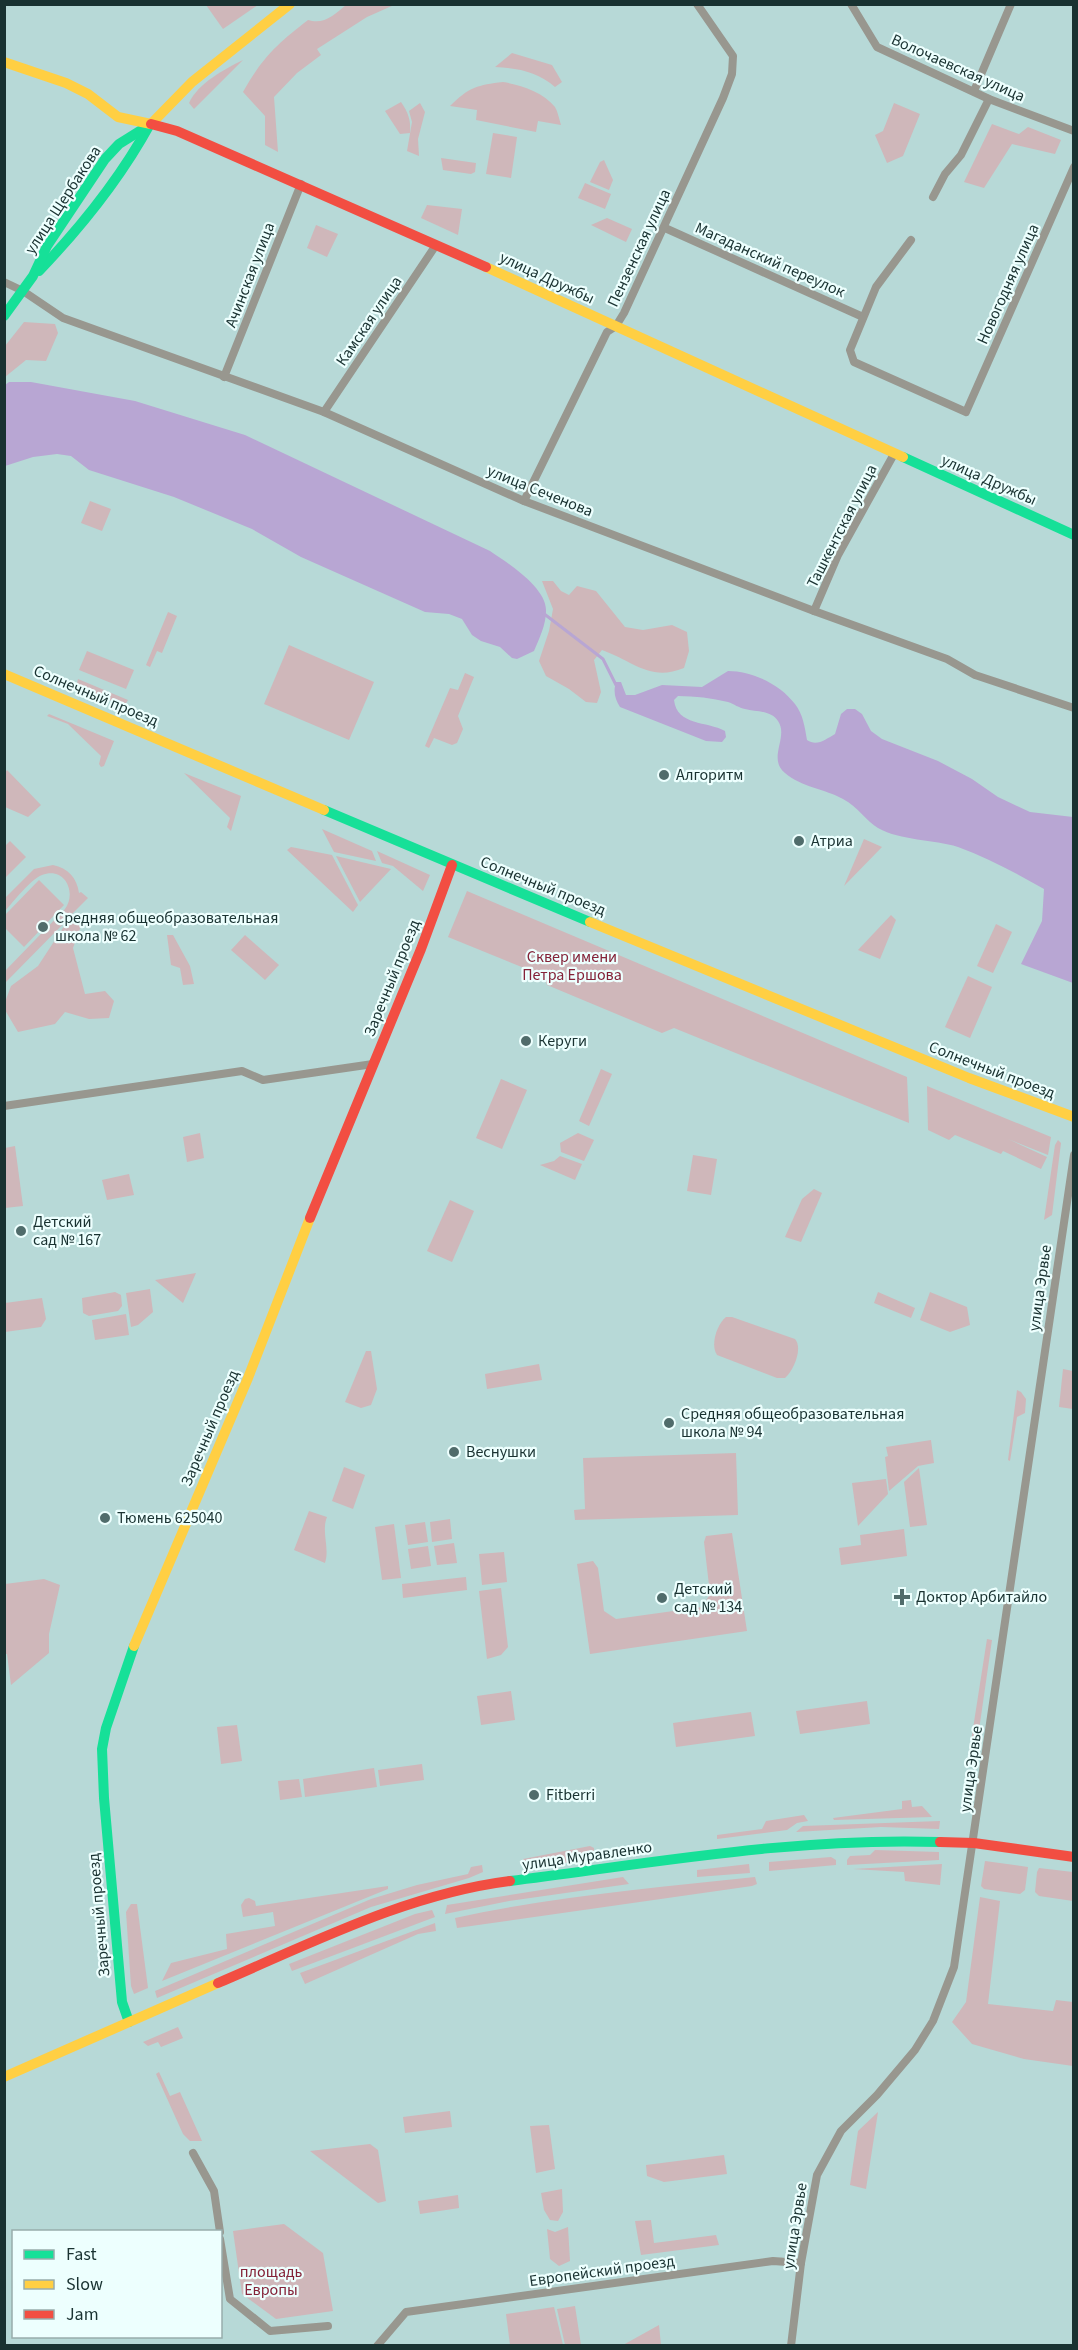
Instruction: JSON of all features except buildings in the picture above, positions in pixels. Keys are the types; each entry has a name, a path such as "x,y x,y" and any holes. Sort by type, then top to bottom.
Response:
{"main road":[{"name":"улица Щербакова","path":"4,316 33,276 47,246 105,159 119,144 150,123 192,82 290,4"},
{"name":"улица Дружбы","path":"4,62 66,83 88,94 118,117 177,131 301,184 1074,535"},
{"name":"улица Щербакова","path":"33,276 55,255 134,156 150,123"},
{"name":"Солнечный проезд","path":"4,674 452,865 950,1071 1074,1117"},
{"name":"Заречный проезд","path":"129,2022 122,2002 109,1866 102,1749 106,1728 132,1650 248,1378 452,865"},
{"name":"улица Муравленко","path":"4,2077 364,1920 437,1897 504,1882 750,1850 884,1840 974,1843 1074,1857"}],"street":[{"name":"Пензенская улица","path":"524,501 607,332 616,326 624,313 732,74 734,56 697,4"},
{"name":"Волочаевская улица","path":"851,4 877,47 989,99 1074,131"},
{"path":"974,91 1011,4"},
{"path":"933,197 945,174 961,155 989,99"},
{"name":"Новогодняя улица","path":"863,317 850,350 854,362 966,412 1074,167"},
{"name":"Ачинская улица","path":"224,377 301,184"},
{"name":"Магаданский переулок","path":"664,228 863,317"},
{"path":"863,317 876,287 910,240"},
{"name":"Камская улица","path":"324,412 436,244"},
{"name":"улица Сеченова","path":"4,282 23,291 63,318 324,412 524,501 947,659 975,675 1074,708"},
{"name":"Ташкентская улица","path":"814,611 838,555 894,454"},
{"path":"4,1106 242,1071 263,1080 373,1064"},
{"name":"улица Эрвье","path":"790,2346 801,2263 817,2175 841,2131 877,2095 915,2050 933,2021 954,1967 1074,1155"},
{"path":"193,2153 214,2191 220,2230"},
{"path":"222,2251 230,2299 270,2331 328,2326"},
{"name":"Европейский проезд","path":"377,2346 406,2312 773,2261 801,2263"}],"green space":[{"path":"206,5 258,5 223,29"},
{"path":"346,5 394,5 367,17 317,49 321,55 297,73 274,97 278,152 265,145 265,116 243,92 271,52 287,37 308,20 324,20"},
{"path":"512,53 552,65 562,82 555,87 527,72 495,67"},
{"path":"243,60 194,109 189,103 199,89 213,77"},
{"path":"503,82 524,87 544,97 555,107 561,125 538,121 536,132 476,120 477,110 450,106 474,88"},
{"path":"401,102 406,109 410,133 400,134 385,111"},
{"path":"420,103 425,112 418,139 419,156 407,151 412,122 409,111"},
{"path":"894,103 920,114 903,156 887,163 875,135 883,131"},
{"path":"992,124 1019,134 1028,127 1061,140 1055,154 1012,144 984,188 964,182"},
{"path":"493,133 517,137 511,178 486,174"},
{"path":"441,158 476,163 475,172 471,174 443,170"},
{"path":"604,160 613,180 609,190 590,182 600,162"},
{"path":"585,183 611,194 605,209 578,198"},
{"path":"427,205 462,209 458,235 421,218"},
{"path":"607,218 632,229 626,242 591,225"},
{"path":"316,225 338,234 327,257 307,248"},
{"path":"24,322 55,324 58,333 46,361 26,360 5,377 5,346"},
{"path":"90,501 111,509 102,531 81,523"},
{"path":"542,581 553,581 561,591 569,595 577,586 596,591 625,627 643,630 672,625 687,632 689,651 684,668 661,673 651,671 602,650 594,660 601,692 597,703 586,702 546,676 539,661 549,631 553,609"},
{"path":"168,612 177,616 162,653 157,651 150,667 146,665"},
{"path":"289,645 374,682 349,740 264,704"},
{"path":"87,651 134,670 126,689 79,670"},
{"path":"465,673 474,677 458,716 463,729 457,743 452,745 434,738 429,748 425,746 450,688 458,690"},
{"path":"78,679 128,700 125,705 79,691 76,688"},
{"path":"49,714 114,741 104,766 101,767 99,764 101,756 68,724 47,716"},
{"path":"7,770 41,805 28,817 5,807 5,773"},
{"path":"184,773 241,796 231,831 227,827 230,818"},
{"path":"322,829 372,851 376,861 334,852"},
{"path":"864,839 882,847 844,886"},
{"path":"10,841 26,857 5,878 5,846"},
{"path":"291,847 332,855 358,905 353,912 287,850"},
{"path":"377,851 430,875 423,891 393,866 382,863"},
{"path":"336,856 391,869 360,902"},
{"path":"53,865 71,874 79,893 81,892 88,898 71,915 81,926 73,948 85,994 105,991 114,1001 109,1018 89,1019 65,1012 55,1024 18,1032 5,1010 5,1002 11,986 38,966 70,917 5,983 5,971 65,909 70,896 67,883 63,878 50,873 32,881 5,911 5,898 34,869"},
{"path":"39,880 64,905 24,947 5,928 5,915"},
{"name":"Сквер имени Петра Ершова","path":"467,891 907,1077 909,1123 674,1028 662,1033 547,985 544,976 448,937"},
{"path":"891,915 896,920 880,959 858,950"},
{"path":"996,924 1012,932 993,973 977,966"},
{"path":"167,935 173,935 190,966 194,984 183,985 180,968 171,965"},
{"path":"245,935 279,965 265,980 231,950"},
{"path":"968,976 992,987 970,1038 945,1027"},
{"path":"601,1069 612,1074 589,1126 579,1121"},
{"path":"501,1079 527,1090 502,1149 476,1138"},
{"path":"927,1086 1051,1137 1048,1155 1008,1139 1047,1157 1041,1169 1003,1151 1001,1154 955,1135 949,1140 928,1130"},
{"path":"200,1133 204,1158 187,1162 183,1137"},
{"path":"578,1133 594,1140 584,1161 561,1152 560,1143"},
{"path":"1058,1140 1061,1143 1052,1215 1044,1220 1055,1145"},
{"path":"15,1146 23,1206 5,1208 5,1148"},
{"path":"693,1155 717,1159 711,1195 687,1191"},
{"path":"560,1156 582,1164 575,1180 540,1165 554,1161"},
{"path":"129,1174 134,1195 107,1200 102,1180"},
{"path":"814,1189 822,1193 801,1242 785,1237 802,1199"},
{"path":"450,1200 474,1211 452,1262 427,1251"},
{"path":"196,1273 183,1303 155,1280"},
{"path":"150,1289 153,1312 138,1325 131,1327 126,1293"},
{"path":"115,1292 121,1295 122,1306 118,1311 89,1316 83,1313 82,1298"},
{"path":"878,1292 915,1308 911,1318 874,1303"},
{"path":"930,1292 967,1307 970,1325 950,1332 920,1320"},
{"path":"42,1298 46,1319 41,1327 5,1332 5,1303"},
{"path":"126,1314 129,1335 95,1340 92,1320"},
{"path":"726,1317 732,1317 795,1339 798,1353 785,1378 777,1378 717,1355 714,1346 716,1335 720,1324"},
{"path":"366,1351 371,1351 377,1389 371,1405 361,1408 345,1402"},
{"path":"539,1364 542,1380 487,1389 485,1374"},
{"path":"1063,1369 1073,1371 1073,1409 1059,1407"},
{"path":"1017,1390 1026,1399 1025,1413 1017,1417 1010,1461 1008,1460"},
{"path":"931,1440 934,1463 918,1466 889,1491 886,1447"},
{"path":"736,1453 738,1515 575,1520 574,1510 585,1509 583,1458"},
{"path":"344,1467 365,1475 353,1509 332,1501"},
{"path":"919,1468 927,1525 910,1527 904,1482"},
{"path":"886,1479 888,1494 858,1526 852,1483"},
{"path":"309,1511 327,1517 325,1563 294,1550"},
{"path":"450,1519 452,1539 432,1542 430,1522"},
{"path":"425,1522 428,1542 408,1545 405,1525"},
{"path":"394,1524 401,1578 382,1580 375,1527"},
{"path":"904,1529 907,1556 841,1565 839,1548 861,1545 860,1535"},
{"path":"732,1533 747,1631 590,1654 577,1564 593,1561 598,1568 604,1611 616,1619 702,1607 710,1594 704,1542 706,1536"},
{"path":"454,1543 457,1563 437,1565 434,1546"},
{"path":"428,1546 431,1566 411,1569 408,1549"},
{"path":"504,1552 507,1582 482,1585 479,1554"},
{"path":"466,1577 467,1590 403,1598 402,1584"},
{"path":"44,1579 60,1585 49,1634 49,1653 11,1685 7,1654 5,1654 5,1584"},
{"path":"501,1588 508,1647 501,1655 487,1659 479,1591"},
{"path":"987,1639 992,1640 979,1730 969,1754"},
{"path":"511,1691 515,1720 481,1725 477,1696"},
{"path":"867,1701 870,1724 800,1734 796,1711"},
{"path":"751,1712 755,1736 676,1747 673,1723"},
{"path":"237,1725 242,1761 221,1764 217,1727"},
{"path":"422,1764 424,1780 380,1786 378,1770"},
{"path":"374,1768 377,1787 305,1797 303,1779"},
{"path":"299,1779 302,1797 280,1800 278,1781"},
{"path":"911,1800 912,1807 922,1806 932,1817 834,1820 833,1818 902,1809 902,1801"},
{"path":"804,1815 808,1821 797,1823 787,1830 717,1839 717,1835 762,1829 766,1821"},
{"path":"940,1821 939,1829 881,1827 796,1832 803,1826"},
{"path":"590,1846 594,1848 594,1856 591,1859 547,1866 524,1865 523,1859"},
{"path":"875,1850 939,1852 939,1860 847,1865 850,1856 870,1855"},
{"path":"831,1857 836,1860 836,1865 769,1871 769,1862"},
{"path":"985,1861 1028,1867 1025,1890 1020,1894 984,1889 981,1886"},
{"path":"749,1864 750,1873 697,1877 697,1870"},
{"path":"942,1864 940,1885 905,1881 904,1872 853,1869"},
{"path":"482,1865 483,1872 469,1878 371,1907 157,1998 155,1991 371,1899 417,1885 468,1874 471,1867"},
{"path":"1039,1868 1073,1872 1073,1901 1039,1896 1035,1892"},
{"path":"623,1877 629,1884 509,1901 445,1914 447,1905"},
{"path":"755,1877 757,1884 752,1886 457,1928 455,1918 567,1898"},
{"path":"388,1886 388,1889 162,1981 171,1963 227,1949 226,1934 275,1926 273,1912 243,1917 241,1905 245,1899 255,1901 256,1906"},
{"path":"980,1897 1000,1901 988,2004 1053,2011 1056,2000 1073,2002 1073,2066 1024,2059 972,2044 952,2022 966,2002"},
{"path":"131,1904 137,1904 148,1988 134,1994 131,1986 126,1912"},
{"path":"432,1910 435,1917 292,1971 289,1964 415,1914"},
{"path":"435,1923 436,1931 418,1934 305,1984 300,1973"},
{"path":"178,2027 183,2038 161,2047 158,2042 148,2046 143,2042"},
{"path":"159,2072 170,2096 180,2092 202,2141 190,2141 183,2134 156,2074"},
{"path":"450,2111 452,2127 405,2133 403,2117"},
{"path":"878,2112 866,2189 850,2185 858,2131"},
{"path":"549,2125 555,2169 536,2173 530,2126"},
{"path":"370,2144 378,2150 386,2201 378,2203 310,2151"},
{"path":"724,2155 727,2174 664,2182 647,2176 646,2165"},
{"path":"562,2189 563,2212 558,2221 550,2220 544,2210 541,2193"},
{"path":"458,2195 459,2208 420,2214 418,2201"},
{"path":"651,2220 654,2243 716,2235 719,2245 641,2255 635,2221"},
{"name":"площадь Европы","path":"284,2224 323,2253 333,2311 276,2319 242,2294 233,2231"},
{"path":"568,2227 570,2261 559,2266 550,2259 547,2229 555,2232"},
{"path":"575,2306 581,2345 565,2345 557,2309"},
{"path":"554,2307 563,2345 510,2345 506,2314"},
{"path":"659,2325 661,2345 623,2345"}],"shaded area":[{"path":"9,382 31,382 135,401 245,435 490,551 525,577 545,602 545,621 534,651 517,659 512,658 500,647 481,641 472,635 462,619 449,614 425,612 301,557 252,529 174,497 89,470 71,456 57,454 33,457 5,466 5,385"},
{"path":"728,671 756,676 782,690 798,708 807,740 811,742 821,742 835,734 841,714 847,709 855,709 862,714 871,731 882,739 938,761 972,779 998,797 1030,812 1073,817 1073,983 1021,964 1042,921 1044,889 1002,866 958,847 887,832 874,825 843,799 791,778 780,767 778,761 781,727 775,717 722,701 678,696 674,700 676,708 687,719 725,731 726,737 722,742 706,741 620,707 615,695 616,682 621,682 626,695 635,695 662,685 702,687"}],"waterway":[{"path":"543,613 603,659 616,685"}],"traffic: fast":[{"path":"39,271 99,201 126,164 150,124"},
{"path":"4,316 33,276 47,246 105,159 119,144 151,124"},
{"path":"903,457 1074,535"},
{"path":"324,810 590,922"},
{"path":"129,2022 122,2002 104,1798 102,1749 106,1728 134,1646"},
{"path":"510,1881 778,1847 832,1843 940,1842"}],"traffic: slow":[{"path":"151,124 192,82 290,4"},
{"path":"4,62 66,83 88,94 118,117 151,124"},
{"path":"486,267 903,457"},
{"path":"4,674 324,810"},
{"path":"590,922 969,1078 1074,1117"},
{"path":"134,1646 248,1378 310,1218"},
{"path":"4,2077 218,1983"}],"traffic: jam":[{"path":"151,124 177,131 486,267"},
{"path":"310,1218 421,949 452,865"},
{"path":"940,1842 974,1843 1074,1857"},
{"path":"218,1983 397,1908 472,1887 510,1881"}],"place":[{"name":"Алгоритм","path":"664,775"},
{"name":"Атриа","path":"799,841"},
{"name":"Средняя общеобразовательная школа № 62","path":"43,927"},
{"name":"Керуги","path":"526,1041"},
{"name":"Детский сад № 167","path":"21,1231"},
{"name":"Средняя общеобразовательная школа № 94","path":"669,1423"},
{"name":"Веснушки","path":"454,1452"},
{"name":"Тюмень 625040","path":"105,1518"},
{"name":"Доктор Арбитайло","path":"902,1597"},
{"name":"Детский сад № 134","path":"662,1598"},
{"name":"Fitberri","path":"534,1795"}]}
